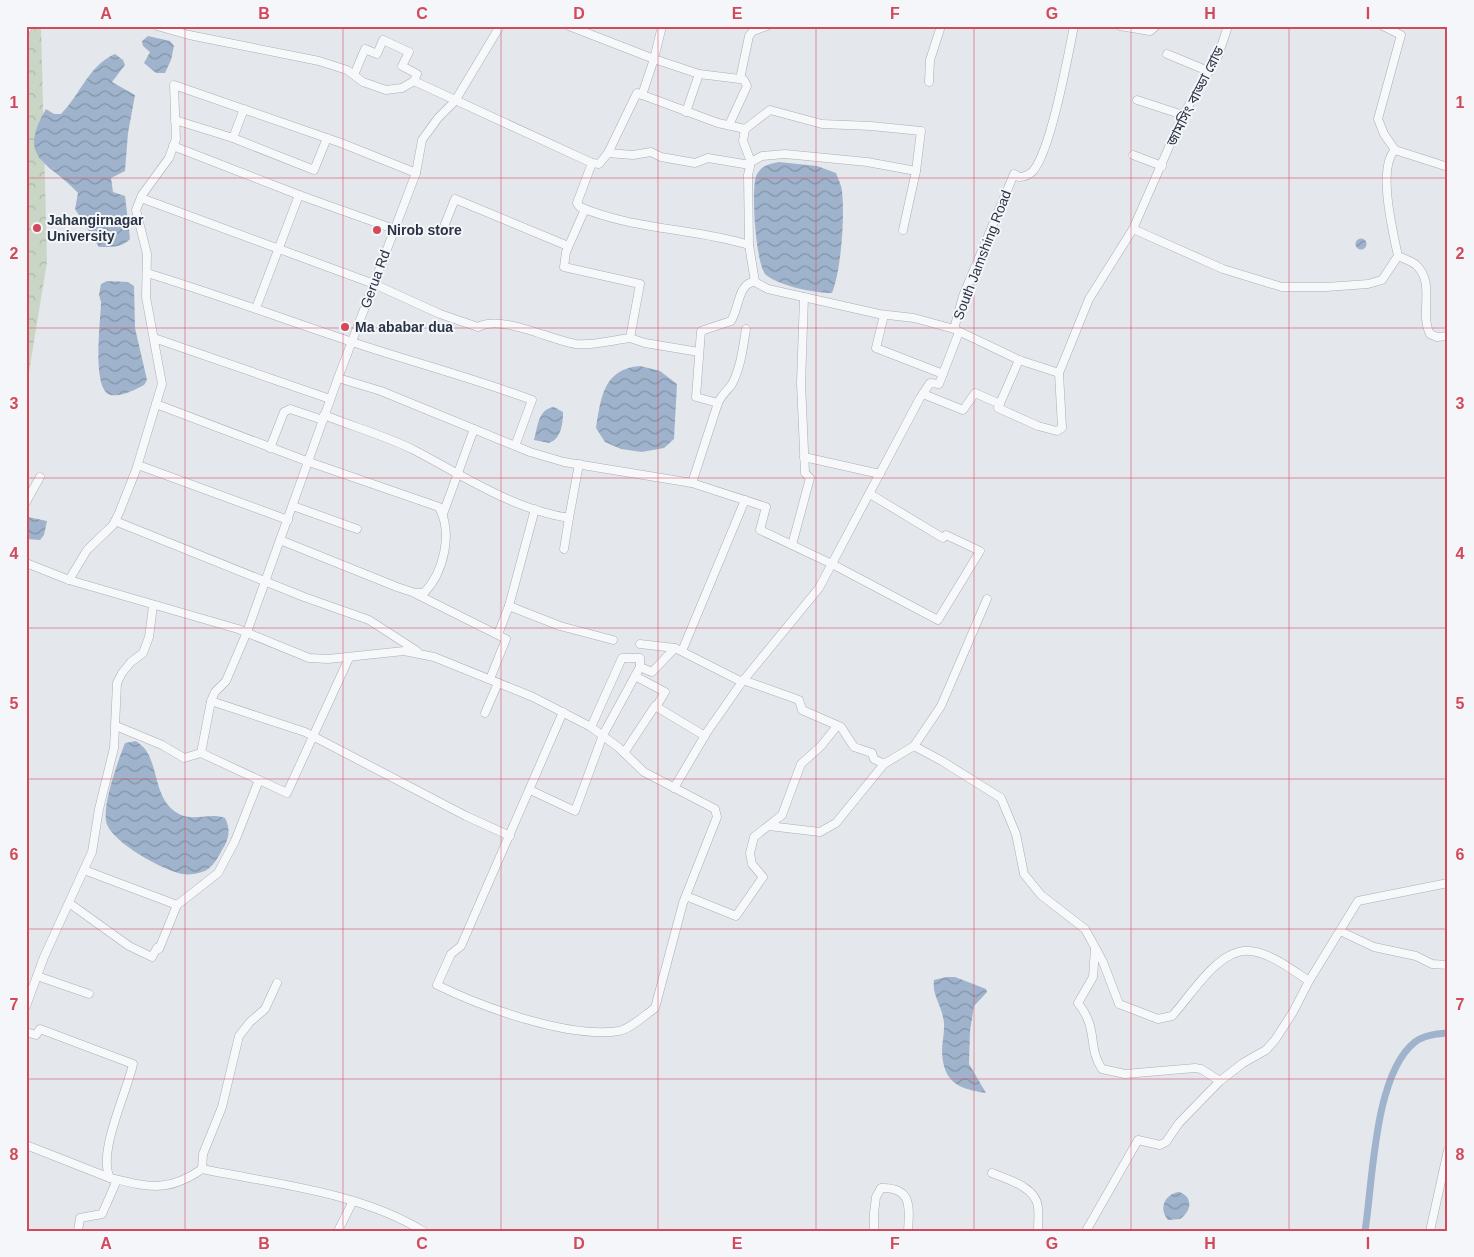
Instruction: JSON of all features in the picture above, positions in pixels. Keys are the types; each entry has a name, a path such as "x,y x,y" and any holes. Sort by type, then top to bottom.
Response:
{"street":[{"path":"26,30 28,26"},
{"path":"156,26 189,36 319,61 347,70 363,82 386,90 402,88 414,81 417,74 402,66 409,52 383,40 377,54 365,49 354,75"},
{"name":"Gerua Rd","path":"211,701 215,692 226,681 247,632 330,399 416,173 422,140 438,118 455,101 500,26"},
{"path":"569,26 654,59 699,74 744,80 747,86 740,106 729,125"},
{"path":"642,95 654,59 662,26"},
{"path":"740,79 749,36 753,31 766,26"},
{"path":"930,82 930,60 940,26"},
{"path":"1120,26 1150,31 1156,26"},
{"name":"জামসিং বাড্ডা রোড","path":"1059,373 1090,298 1133,229 1183,115 1218,56 1228,26"},
{"path":"1383,26 1401,35 1378,119 1384,134 1395,150 1448,167"},
{"name":"South Jamshing Road","path":"957,330 963,296 1014,174 1019,177 1028,175 1035,169 1042,154 1064,74 1072,27"},
{"path":"1167,54 1208,72"},
{"path":"686,112 699,74"},
{"path":"414,81 592,163 599,164 608,154 637,93 686,112 745,129"},
{"path":"69,580 87,550 115,520 138,466 162,384 146,297 147,254 136,210 141,198 169,158 176,139 174,85 327,138 416,173"},
{"path":"1137,100 1183,115"},
{"path":"233,138 244,109"},
{"path":"755,282 749,245 747,193 751,164 744,141 745,129 770,110 822,124 921,131 916,171 903,230"},
{"path":"175,120 233,138 314,170 327,138"},
{"path":"173,146 299,195 394,229"},
{"path":"1133,229 1223,269 1282,287 1326,287 1368,284 1382,280 1398,256 1386,180 1387,164 1395,150"},
{"path":"608,154 633,155 651,152 661,157 695,164 708,158 751,164 762,156 785,154 867,162 916,171"},
{"path":"1133,154 1162,166"},
{"path":"592,163 577,203 585,209 639,225 727,238 749,245"},
{"path":"256,308 299,195"},
{"path":"141,198 374,284 440,314 478,327 487,322 577,344 630,338 645,343 700,352"},
{"path":"445,224 455,199 568,246"},
{"path":"585,209 568,246 564,267 640,284 630,338"},
{"path":"1398,256 1416,264 1426,281 1426,326 1430,334 1448,336"},
{"path":"147,273 532,400 515,446"},
{"path":"718,403 696,397 701,331 732,321 744,286 749,282 755,282 768,289 884,315 914,318 957,330 1018,360 1059,373 1062,398 1062,428 1060,430 1038,426 998,408 1018,360"},
{"path":"792,545 810,478 805,473 801,383 804,297"},
{"path":"884,315 876,348 943,374"},
{"path":"692,483 718,403 724,390 730,386 738,369 746,329"},
{"path":"674,788 704,736 742,681 819,588 923,394 930,383 939,384 957,330"},
{"path":"154,338 330,399"},
{"path":"338,378 381,391 515,446 579,464 692,483 766,507 760,530 832,564 938,620 980,551 946,535 943,538 870,494"},
{"path":"923,394 963,410 975,393 1000,404"},
{"path":"156,404 270,448 439,507 443,514 446,532 443,560 431,586 424,593 415,593"},
{"path":"270,448 284,412 290,409 324,418 413,450 498,495 547,514 569,518"},
{"path":"443,514 474,429"},
{"path":"804,457 880,474"},
{"path":"564,549 579,464"},
{"path":"138,466 288,520"},
{"path":"26,502 40,477"},
{"path":"640,667 652,672 679,650 745,500"},
{"path":"293,506 357,529"},
{"path":"498,634 509,606 534,509"},
{"path":"115,520 264,581 369,620 418,652 490,679 564,712 603,735 644,772 718,812 708,844 686,896 667,956 655,1008 620,1031 582,1031 542,1023 470,1001 437,984 451,954 461,946 564,712"},
{"path":"280,540 415,593 506,639 490,679"},
{"path":"26,563 69,580 247,632 309,658 349,658 404,651 418,652"},
{"path":"769,826 820,832 836,823 884,764 914,746 942,706 987,599"},
{"path":"26,1006 37,976 92,852 99,809 114,748 118,683 122,673 143,653 149,637 153,606"},
{"path":"509,606 560,626 613,640"},
{"path":"640,644 679,650 742,681 800,700 802,710 841,727 854,747 872,753 874,759 884,764"},
{"path":"116,726 162,745 184,758 201,753 287,793 349,658"},
{"path":"530,790 575,811 603,735 640,667 640,658 622,658 591,727"},
{"path":"624,752 665,692 635,676"},
{"path":"485,713 498,683"},
{"path":"201,753 211,701 313,736 466,816 510,836"},
{"path":"656,707 704,736"},
{"path":"686,896 736,916 763,877 752,864 750,853 754,837 782,815 801,764 821,746 837,726"},
{"path":"914,746 1001,798 1016,834 1024,874 1041,895 1085,929 1103,962 1119,1004 1158,1019 1172,1016 1219,962 1249,951 1268,958 1309,981"},
{"path":"69,903 130,946 152,957 157,948 159,949 177,905 218,873 235,841 259,780"},
{"path":"84,870 177,905"},
{"path":"1086,1231 1138,1140 1160,1144 1166,1142 1179,1122 1220,1081 1243,1063 1266,1050 1276,1040 1309,981 1358,901 1448,883"},
{"path":"1340,931 1374,947 1416,956 1432,964 1448,965"},
{"path":"1095,948 1093,977 1078,1003 1088,1014 1093,1030 1095,1058 1102,1069 1125,1074 1194,1068 1201,1069 1220,1081"},
{"path":"37,976 89,994"},
{"path":"202,1169 203,1154 222,1107 239,1036 265,1008 277,983"},
{"path":"26,1032 36,1034 40,1030 133,1064 108,1151 106,1167 114,1179"},
{"path":"26,1145 114,1179 164,1187 188,1179 202,1169 353,1200 398,1216 423,1231"},
{"path":"1430,1231 1448,1150"},
{"path":"992,1173 1016,1182 1028,1190 1038,1204 1038,1231"},
{"path":"78,1231 80,1218 102,1214 114,1179"},
{"path":"874,1231 876,1197 880,1188 894,1188 903,1192 908,1201 908,1231"},
{"path":"338,1231 353,1200"}],"green space":[{"name":"Jahangirnagar University","path":"26,26 41,26 47,262 26,390"}],"water":[{"path":"148,36 170,41 174,46 171,60 165,73 156,73 144,63 150,52 143,46 142,41"},
{"path":"115,54 123,60 125,65 112,82 135,95 128,133 125,171 111,178 113,192 125,196 130,239 120,245 99,247 75,209 78,193 40,158 35,150 34,139 46,109 54,114 61,114 98,65"},
{"path":"779,162 817,166 836,173 841,185 843,229 838,271 832,293 816,292 788,286 772,279 762,269 755,226 755,181 757,174 766,165"},
{"path":"1361,238 1367,244 1361,250 1355,244"},
{"path":"107,281 128,282 134,286 135,328 147,380 144,385 119,395 111,395 105,391 99,368 101,302 99,295 101,284"},
{"path":"640,366 660,371 677,384 674,439 664,448 642,452 621,449 605,442 596,428 602,396 611,379 628,368"},
{"path":"554,407 563,412 559,435 549,443 534,440 542,415 549,408"},
{"path":"28,517 47,521 44,535 40,540 26,539"},
{"path":"136,741 147,752 161,794 171,808 184,816 219,816 225,818 229,830 226,842 214,863 205,871 195,874 174,872 138,854 109,829 106,813 112,782 125,743"},
{"path":"955,977 986,989 987,992 974,1006 970,1031 969,1064 986,1093 960,1086 949,1077 945,1070 942,1051 944,1021 935,994 934,980"},
{"path":"1174,1193 1184,1194 1189,1201 1187,1213 1180,1219 1168,1220 1164,1211 1164,1202"}],"waterway":[{"path":"1365,1231 1378,1130 1383,1103 1391,1078 1401,1057 1415,1042 1426,1036 1448,1033"}],"place":[{"name":"Jahangirnagar University","path":"37,228"},
{"name":"Nirob store","path":"377,230"},
{"name":"Ma ababar dua","path":"345,327"}]}
